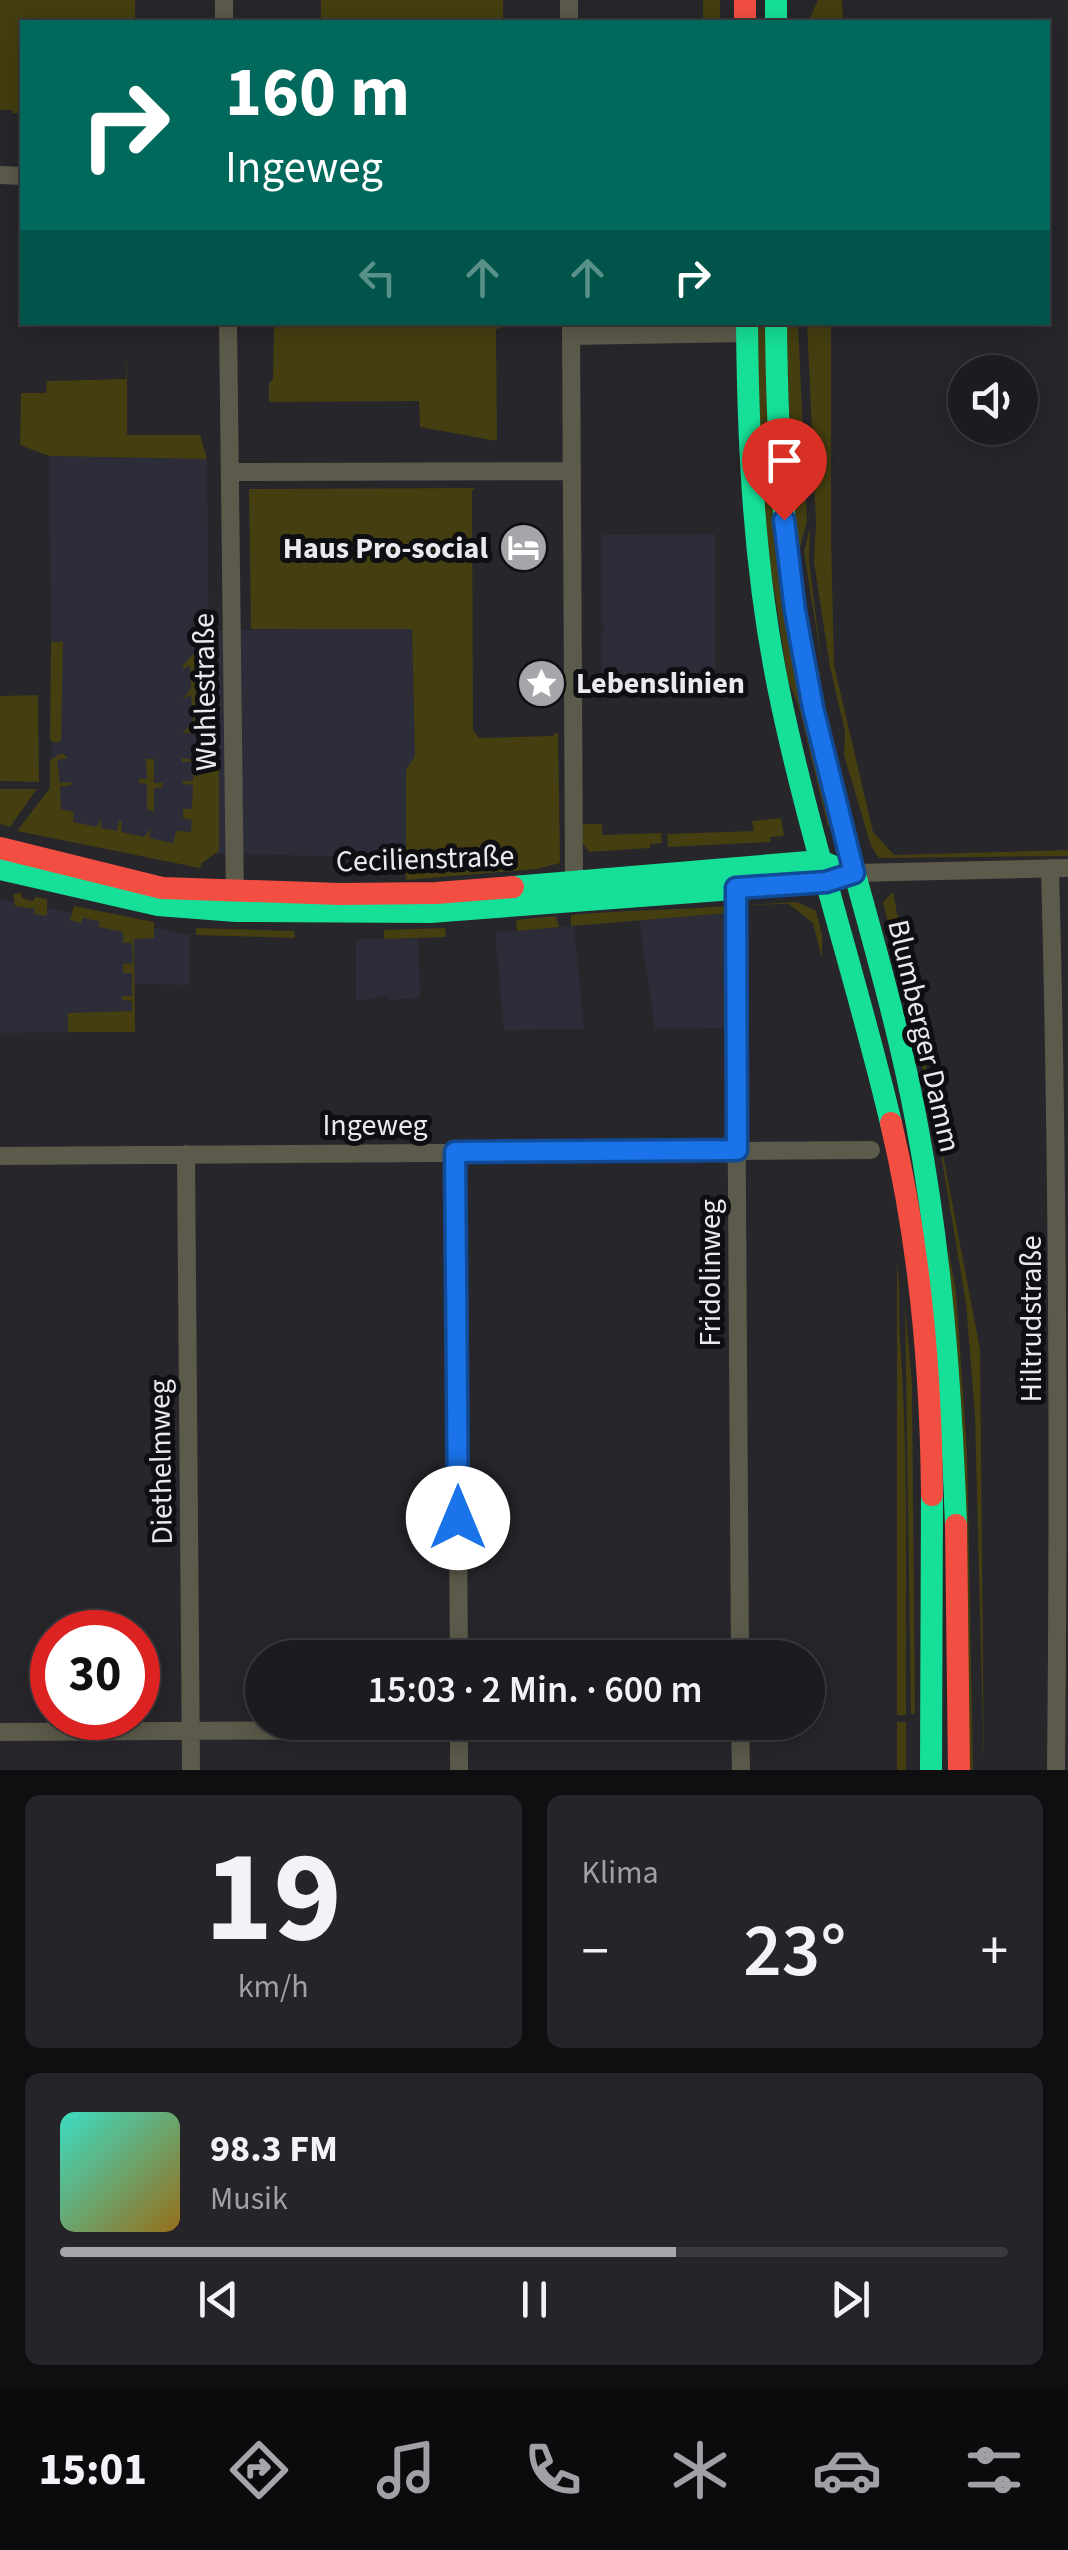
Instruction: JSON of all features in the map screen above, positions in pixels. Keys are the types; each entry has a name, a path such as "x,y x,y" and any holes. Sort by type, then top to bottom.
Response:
{"main road":[{"name":"Blumberger Damm","path":"776,325 776,399 791,580 813,708 913,1106 937,1247 952,1421 959,1770"},
{"name":"Blumberger Damm","path":"747,328 749,440 759,556 779,690 902,1173 923,1314 928,1389 931,1770"},
{"name":"Cecilienstraße","path":"0,848 136,883 235,901 430,912 736,888 824,872"},
{"name":"Cecilienstraße","path":"0,869 158,906 436,893 574,881 854,873"}],"street":[{"name":"Wuhlestraße","path":"228,325 235,901"},
{"name":"Blumberger Damm","path":"574,881 571,329 747,328"},
{"path":"231,472 572,471"},
{"name":"Cecilienstraße","path":"854,873 1059,868"},
{"name":"Hiltrudstraße","path":"1056,1770 1062,1708 1064,1432 1059,868"},
{"name":"Fridolinweg","path":"736,888 740,1640"},
{"name":"Ingeweg","path":"0,1156 871,1150"},
{"path":"455,1152 459,1640"},
{"name":"Diethelmweg","path":"186,1154 191,1770"},
{"path":"0,1732 245,1729"},
{"path":"459,1740 460,1770"},
{"path":"740,1740 741,1770"}],"shaded area":[{"path":"0,0 135,0 135,20 20,20 20,113 0,110"},
{"path":"321,0 503,0 503,20 321,20"},
{"path":"703,0 720,0 720,20 703,20"},
{"path":"818,0 842,0 843,20 809,20"},
{"path":"274,325 502,325 496,329 497,441 420,427 419,401 269,402 269,383 273,379"},
{"path":"755,325 766,325 835,825 828,827 798,704 788,680 765,532"},
{"path":"785,325 798,325 807,521 799,551 813,659 821,675 815,676 795,545"},
{"path":"807,325 831,325 834,665 873,832 894,855 1068,850 1068,856 879,858 871,846 844,755 845,732 830,667 814,562 816,522"},
{"path":"127,354 127,435 200,435 207,459 49,456 20,445 21,393 46,393 47,381 126,379"},
{"path":"49,456 207,459 209,630 412,628 415,756 406,770 407,858 194,853 53,824"},
{"path":"475,488 473,730 479,738 552,736 558,732 560,863 537,869 406,880 406,770 415,756 412,629 251,629 249,489"},
{"path":"810,527 809,561 822,665 804,552"},
{"path":"715,534 715,695 602,693 601,632 605,628 601,621 601,535"},
{"path":"51,642 63,642 61,741 56,743 50,740"},
{"path":"198,649 217,656 218,728 183,733 193,721 191,695 183,699 191,688 190,665 183,669 183,665"},
{"path":"38,695 39,782 0,781 0,696"},
{"path":"62,753 68,758 57,760 60,783 71,785 60,787 61,809 74,812 73,822 97,827 100,817 101,828 117,831 119,821 121,832 144,837 151,828 149,838 173,843 176,831 191,832 192,820 183,818 183,809 192,809 193,785 183,781 193,781 194,762 182,762 182,758 219,764 219,851 200,868 17,831 50,788 50,760"},
{"path":"146,759 154,759 154,783 163,783 163,787 154,788 154,812 147,809 147,784 139,783 139,779 147,779"},
{"path":"0,789 37,789 10,827 0,824"},
{"path":"781,818 784,836 770,837 771,842 668,847 667,834 754,831 752,821"},
{"path":"583,824 602,824 602,835 661,833 662,843 650,844 650,848 589,852 583,844"},
{"path":"893,892 980,1349 984,1770 975,1415 966,1303 935,1119 883,902"},
{"path":"21,893 22,898 33,901 35,897 47,899 47,916 34,914 35,909 15,906 13,894"},
{"path":"0,899 190,935 190,985 135,984 135,1032 0,1033"},
{"path":"797,902 816,911 822,959 813,923 789,904 743,905"},
{"path":"74,906 154,922 154,938 134,939 135,1032 68,1032 68,1013 132,1011 132,1001 122,1000 122,996 132,996 132,973 123,973 123,964 133,963 132,943 123,943 123,932 99,927 99,921 70,920"},
{"path":"730,906 728,913 571,926 571,915"},
{"path":"728,913 729,1028 655,1029 639,920"},
{"path":"556,916 559,927 517,931 516,920"},
{"path":"574,926 584,1029 504,1030 495,933"},
{"path":"196,928 294,931 295,938 196,935"},
{"path":"445,928 446,937 384,939 384,930"},
{"path":"356,939 418,939 420,998 389,1000 388,995 356,1001"},
{"path":"948,1246 956,1292 967,1451 973,1770 967,1770"},
{"path":"897,1263 906,1480 906,1715 897,1715"},
{"path":"905,1304 912,1384 915,1714 911,1714"},
{"path":"897,1722 906,1722 906,1770 897,1770"}],"traffic: fast":[{"path":"776,0 776,20"},
{"path":"747,325 754,508 770,645 804,800 891,1123"},
{"path":"776,325 781,467 795,611 824,759 894,1020 917,1125 944,1324 956,1525"},
{"path":"513,887 820,861 835,867"},
{"path":"0,869 158,905 236,911 430,912 840,878"},
{"path":"931,1770 932,1495"}],"traffic: jam":[{"path":"745,0 745,20"},
{"path":"0,848 162,888 340,894 513,887"},
{"path":"891,1123 922,1308 932,1495"},
{"path":"956,1525 959,1770"}],"place":[{"name":"Haus Pro-social","path":"523,548"},
{"name":"Lebenslinien","path":"541,683"}],"route":[{"path":"458,1518 455,1152 737,1150 736,888 826,882 854,873 813,708 795,611 784,520"}]}
